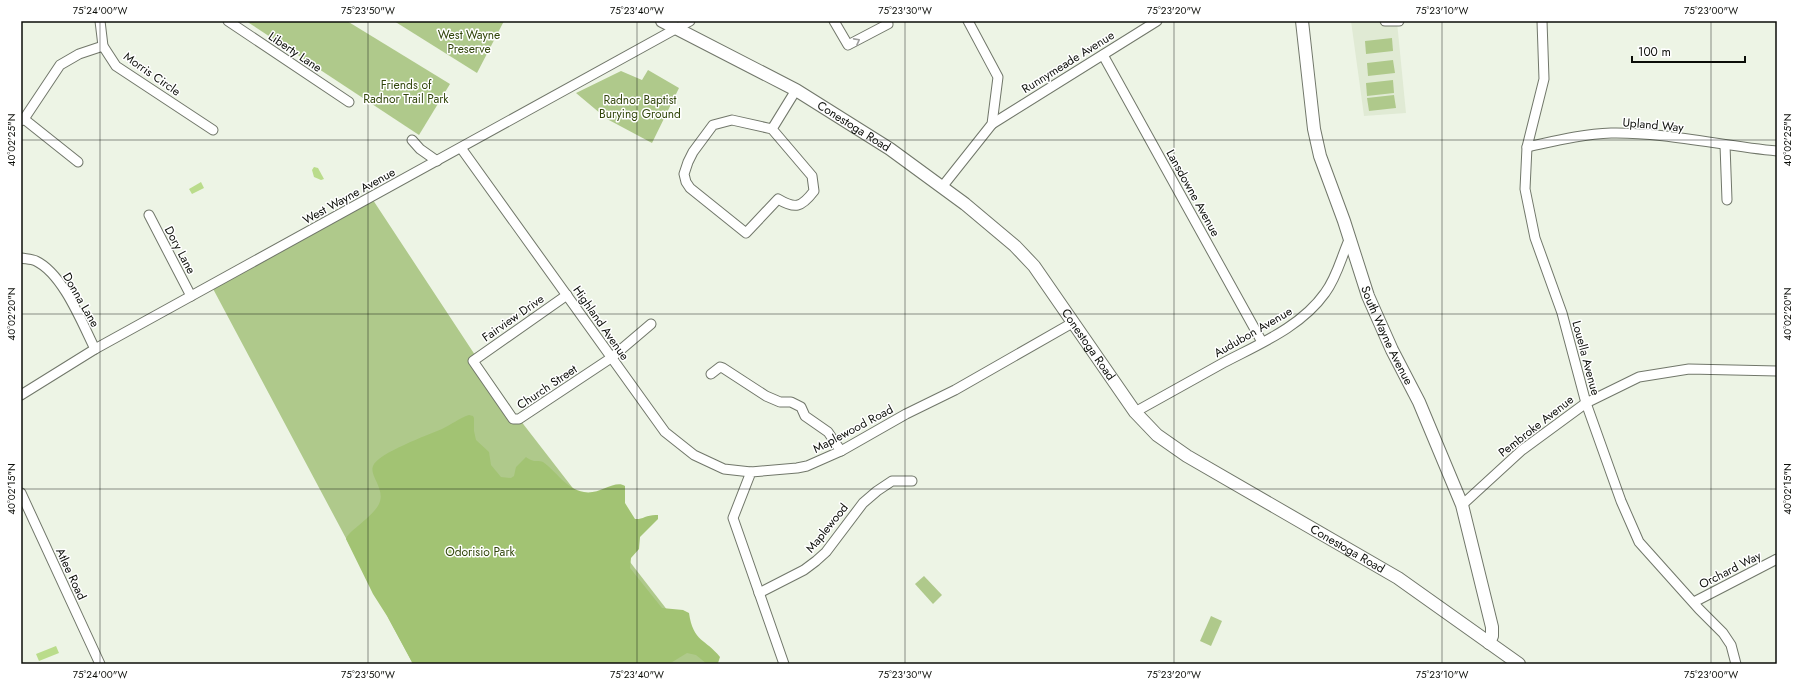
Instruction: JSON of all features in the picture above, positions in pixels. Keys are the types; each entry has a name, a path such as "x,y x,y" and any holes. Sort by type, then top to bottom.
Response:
{"main road":[{"name":"Conestoga Road","path":"662,21 796,90 890,149 965,204 1026,256 1043,277 1135,412 1157,435 1174,448 1398,578 1519,664"},
{"name":"South Wayne Avenue","path":"1302,21 1317,143 1368,296 1392,350 1419,402 1462,505 1492,627 1492,636 1488,643"}],"street":[{"name":"Morris Circle","path":"100,21 103,46 116,66 213,130"},
{"name":"Liberty Lane","path":"228,21 349,102"},
{"name":"West Wayne Avenue","path":"21,395 96,349 690,21"},
{"path":"834,21 848,46 888,24 887,21"},
{"path":"942,187 992,124 998,77 968,21"},
{"name":"Runnymeade Avenue","path":"992,124 1157,21"},
{"path":"1385,21 1400,21"},
{"name":"Louella Avenue","path":"1542,21 1544,79 1527,147 1525,189 1534,238 1562,313 1586,402 1621,501 1639,542 1724,633 1731,645 1736,664"},
{"path":"78,162 23,120 60,65 79,54 103,46"},
{"name":"Lansdowne Avenue","path":"1103,55 1262,342"},
{"path":"772,129 796,90"},
{"path":"732,120 772,129 812,176 814,191 797,206 791,206 778,199 746,233 690,188 686,182 684,174 693,152 713,125 732,120"},
{"name":"Upland Way","path":"1527,147 1587,135 1612,133 1654,135 1777,151"},
{"path":"412,140 420,149 437,161"},
{"path":"1725,145 1727,200"},
{"name":"Highland Avenue","path":"461,148 665,432 694,455 724,468 751,472"},
{"name":"Dory Lane","path":"148,215 191,296"},
{"name":"Audubon Avenue","path":"1135,412 1303,318 1315,306 1335,277 1349,240"},
{"name":"Donna Lane","path":"21,258 36,260 51,272 61,283 96,349"},
{"name":"Fairview Drive","path":"472,361 568,295"},
{"name":"Maplewood Road","path":"751,472 808,466 841,451 906,414 955,390 1074,322"},
{"path":"611,358 650,324"},
{"name":"Church Street","path":"472,361 513,419 519,419 611,358"},
{"path":"711,374 720,367 723,368 766,396 780,402 791,402 801,407 805,416 828,432 841,451"},
{"name":"Pembroke Avenue","path":"1462,505 1522,450 1586,402 1639,377 1689,368 1777,371"},
{"path":"751,472 733,518 784,664"},
{"name":"Maplewood","path":"759,593 804,570 816,562 826,552 863,503 877,491 892,481 912,481"},
{"name":"Atlee Road","path":"21,493 100,664"},
{"name":"Orchard Way","path":"1694,602 1777,560"}],"shaded area":[{"path":"1351,21 1399,21 1397,22 1406,113 1364,116"},
{"path":"314,167 318,168 324,179 321,180 314,177 312,170"},
{"path":"201,182 204,188 192,194 189,189"},
{"path":"56,646 59,653 39,661 36,654"}],"green space":[{"name":"Friends of Radnor Trail Park","path":"246,21 347,21 450,84 419,135"},
{"name":"West Wayne Preserve","path":"394,21 504,21 477,73"},
{"path":"1392,38 1393,51 1366,54 1365,41"},
{"path":"1393,60 1395,73 1368,76 1367,63"},
{"name":"Radnor Baptist Burying Ground","path":"648,70 679,88 652,143 607,119 576,93 621,71 642,80"},
{"path":"1393,80 1394,93 1367,96 1366,83"},
{"path":"1394,95 1396,108 1369,111 1367,98"},
{"name":"Odorisio Park","path":"371,197 517,416 709,664 413,664 211,285"},
{"path":"469,415 473,416 474,418 476,440 489,452 491,465 501,477 511,478 514,476 516,467 526,457 532,461 543,462 567,484 584,492 596,491 621,484 625,486 625,503 635,519 658,515 658,519 640,537 639,549 631,558 630,568 662,608 683,610 689,613 697,635 720,657 718,663 707,664 696,655 687,653 669,664 413,664 387,616 373,594 346,539 351,532 376,509 379,504 381,498 379,488 372,470 377,461 393,450 442,429"},
{"path":"924,576 942,595 933,604 915,584"},
{"path":"1211,616 1222,621 1211,646 1200,641"}]}
